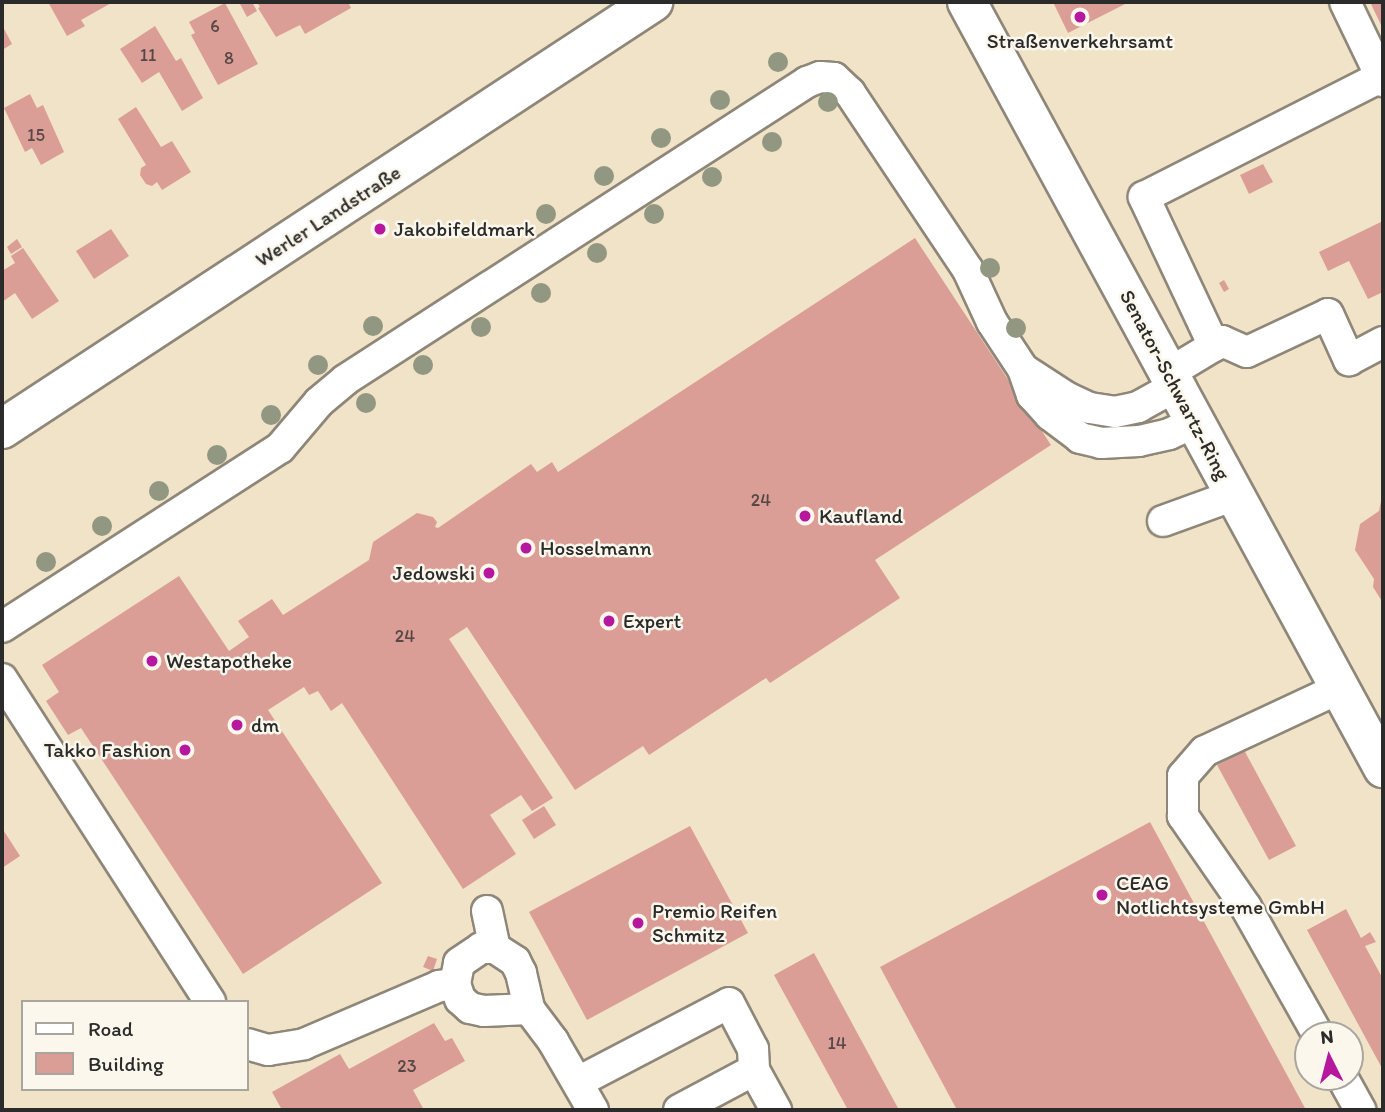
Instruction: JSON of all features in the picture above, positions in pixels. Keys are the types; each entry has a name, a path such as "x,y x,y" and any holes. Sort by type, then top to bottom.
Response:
{"main road":[{"name":"Werler Landstraße","path":"2,429 653,2"},
{"name":"Senator-Schwartz-Ring","path":"967,2 1383,768"}],"street":[{"path":"1214,346 1144,197 1382,79 1345,2"},
{"path":"2,627 280,448 319,402 345,380 807,82 820,77 834,78 850,93 968,270 992,322 1023,369 1032,395 1050,415 1080,438 1101,443 1139,441 1169,434 1196,422"},
{"path":"1023,369 1078,403 1115,412 1138,407 1222,341 1247,352 1328,314 1349,360 1383,342"},
{"path":"1163,521 1235,495"},
{"path":"2,679 209,1000"},
{"path":"1310,1021 1246,907 1183,816 1183,776 1205,751 1340,688"},
{"path":"487,911 495,948"},
{"path":"529,1009 484,1011 470,1008 460,999 455,984 459,963 468,954 481,948 495,948 515,961 521,973 529,1009 578,1082 593,1110"},
{"path":"248,1044 268,1050 304,1044 439,986 455,984"},
{"path":"578,1082 729,1003 753,1049 754,1070 776,1110"},
{"path":"679,1110 754,1070"},
{"path":"1350,1091 1360,1110"}],"building":[{"path":"48,2 113,2 81,20 85,26 67,36"},
{"path":"239,2 252,2 257,11 247,17"},
{"path":"257,2 348,2 351,8 305,34 300,25 276,37"},
{"name":"Straßenverkehrsamt","path":"1053,2 1129,2 1068,33"},
{"path":"1370,2 1383,2 1383,29"},
{"path":"225,3 258,64 218,85 191,35 195,33 189,22"},
{"path":"2,25 12,44 2,50"},
{"path":"155,26 176,61 181,58 203,98 182,111 159,72 142,83 120,49"},
{"path":"30,94 37,108 43,105 64,152 41,165 32,148 25,152 4,108"},
{"path":"136,107 161,147 172,141 191,172 162,190 157,182 152,186 146,184 140,175 141,168 146,165 118,119"},
{"path":"1263,164 1273,182 1249,194 1240,175"},
{"path":"1383,221 1383,292 1368,299 1349,261 1328,271 1319,252"},
{"path":"111,229 129,256 94,279 76,251"},
{"path":"915,238 1051,445 875,560 900,598 770,683 766,678 649,755 643,746 575,790 467,627 449,639 553,798 532,811 521,795 490,815 516,854 463,889 342,703 331,711 318,691 309,695 304,687 268,710 382,883 243,974 81,728 68,735 46,701 59,692 42,665 179,576 229,651 249,637 238,621 272,599 283,615 369,560 373,542 417,513 433,517 437,522 435,527 438,528 531,464 537,472 552,462 558,472"},
{"path":"17,239 22,247 11,254 7,247"},
{"path":"23,248 59,301 32,319 15,293 2,302 2,271 15,263 11,256"},
{"path":"1224,280 1229,289 1224,292 1219,283"},
{"path":"1382,496 1383,603 1373,587 1374,579 1355,550 1360,524 1379,511"},
{"path":"1244,750 1296,846 1269,860 1217,765"},
{"path":"544,806 556,825 534,839 522,820"},
{"name":"CEAG Notlichtsysteme GmbH","path":"1150,822 1306,1110 957,1110 880,967"},
{"name":"Premio Reifen Schmitz","path":"690,826 748,933 587,1020 529,912"},
{"path":"2,828 20,856 2,868"},
{"path":"1346,909 1361,938 1370,932 1376,942 1365,946 1383,979 1383,1070 1364,1035 1364,1021 1356,1021 1307,930"},
{"path":"814,953 899,1110 848,1110 774,975"},
{"path":"428,956 437,959 433,971 423,967"},
{"path":"434,1023 445,1041 452,1038 465,1061 413,1090 424,1110 282,1110 272,1092 340,1054 349,1069"}],"place":[{"name":"Straßenverkehrsamt","path":"1080,17"},
{"name":"Jakobifeldmark","path":"380,229"},
{"name":"Kaufland","path":"805,516"},
{"name":"Hosselmann","path":"526,548"},
{"name":"Jedowski","path":"489,573"},
{"name":"Expert","path":"609,621"},
{"name":"Westapotheke","path":"152,661"},
{"name":"dm","path":"237,725"},
{"name":"Takko Fashion","path":"185,750"},
{"name":"CEAG Notlichtsysteme GmbH","path":"1102,895"},
{"name":"Premio Reifen Schmitz","path":"638,923"}]}
